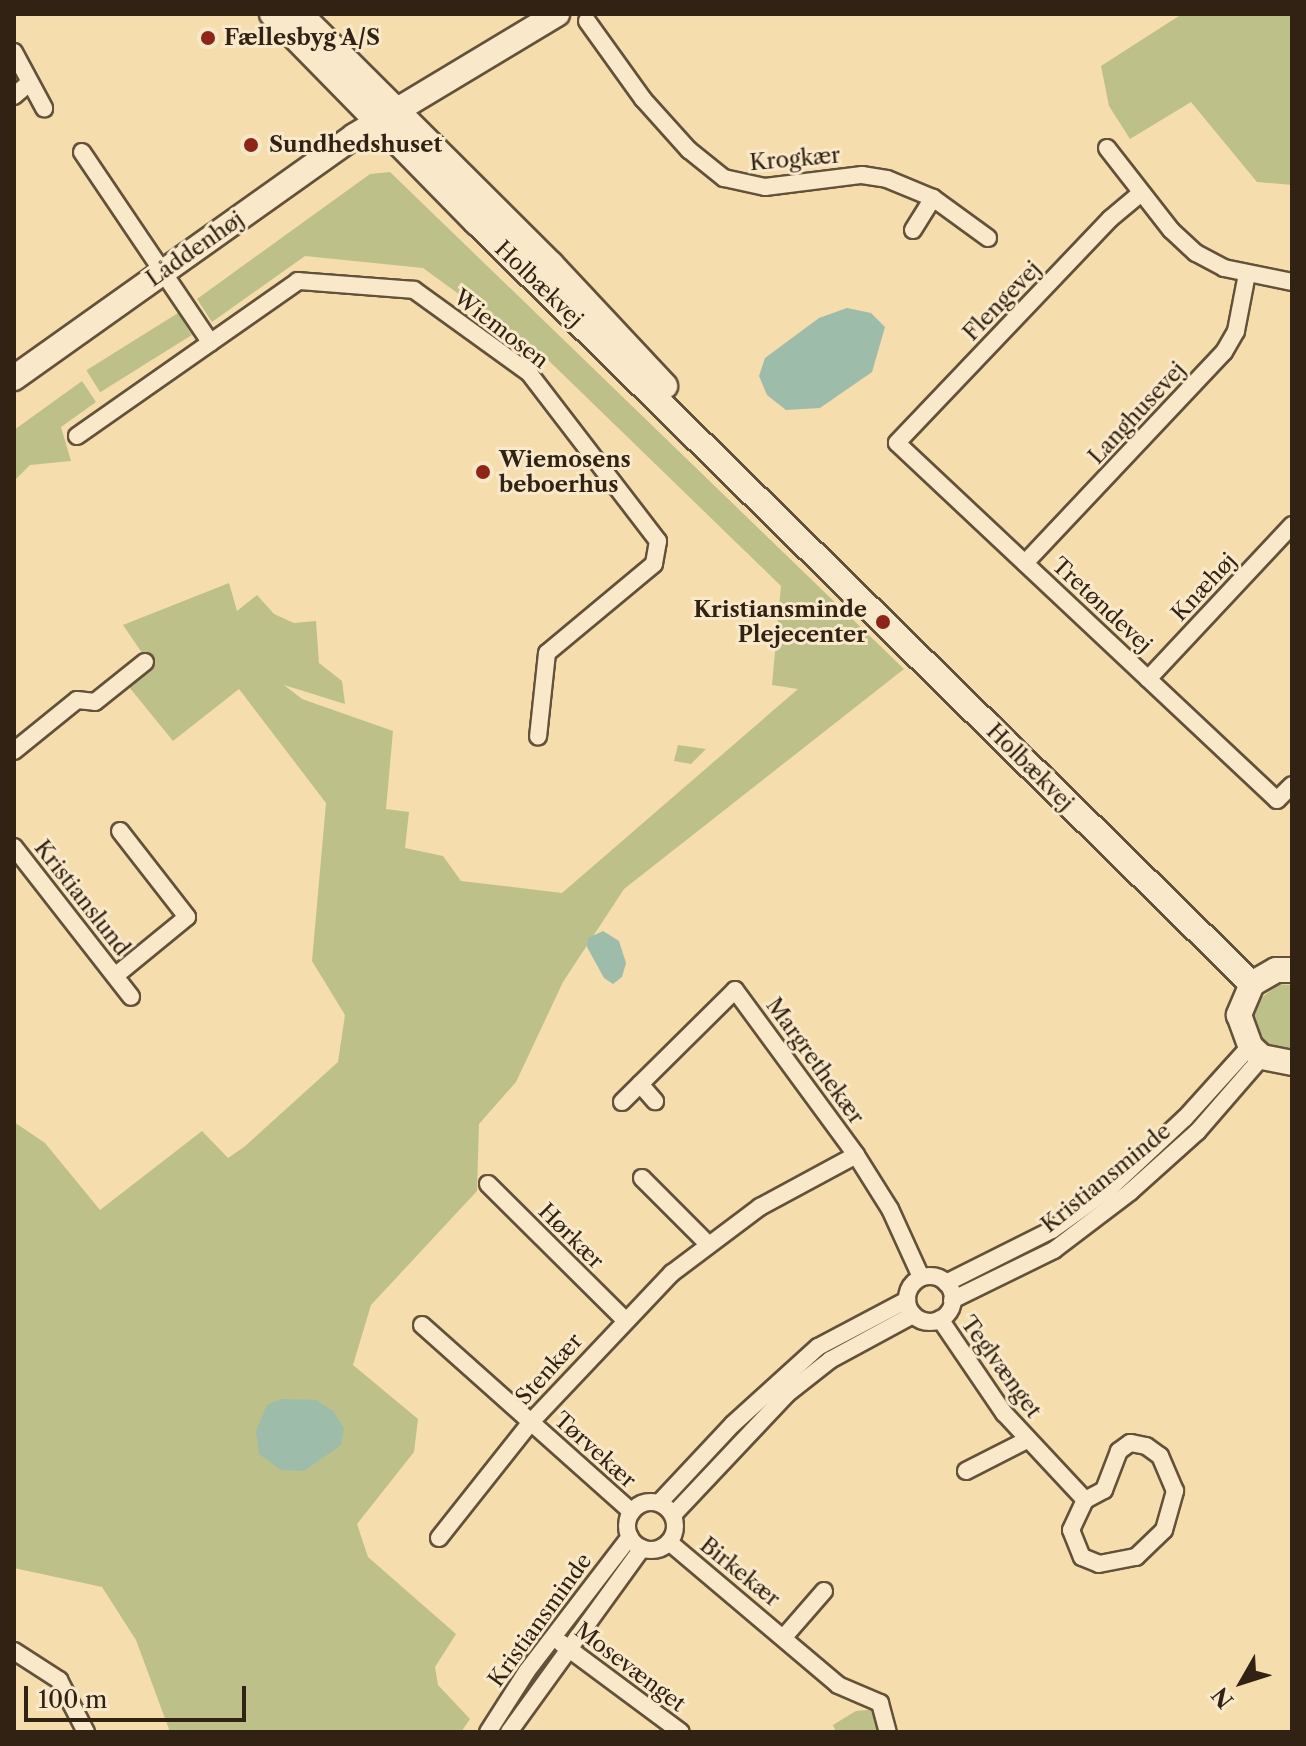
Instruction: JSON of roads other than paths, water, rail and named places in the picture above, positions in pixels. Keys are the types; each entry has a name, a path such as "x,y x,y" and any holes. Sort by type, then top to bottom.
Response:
{"street":[{"name":"Holbækvej","path":"272,14 551,264 811,547 1252,984"},
{"name":"Holbækvej","path":"300,14 386,117"},
{"name":"Låddenhøj","path":"14,378 386,117 559,14"},
{"path":"559,14 572,22 590,17"},
{"name":"Krogkær","path":"590,17 643,99 689,150 724,178 765,187 862,175 908,185 933,198 988,238"},
{"path":"14,52 44,108"},
{"path":"14,96 29,83"},
{"path":"1107,148 1141,193 1196,253 1247,274 1292,282"},
{"path":"82,152 121,202 161,274 211,343"},
{"name":"Flengevej","path":"897,443 1141,193"},
{"path":"913,230 933,198"},
{"name":"Langhusevej","path":"1025,563 1224,352 1236,331 1247,274"},
{"name":"Wiemosen","path":"77,436 298,281 395,285 414,290 529,373 658,541 654,564 547,653 538,737"},
{"name":"Tretøndevej","path":"897,443 1277,800 1292,785"},
{"name":"Knæhøj","path":"1148,679 1292,525"},
{"path":"14,751 77,700 95,702 145,662"},
{"name":"Kristianslund","path":"115,976 187,917 120,831"},
{"name":"Kristianslund","path":"14,847 131,997"},
{"path":"1292,970 1276,970 1252,984 1239,1015 1256,1051 1292,1063"},
{"name":"Margrethekær","path":"622,1102 735,990 856,1155 890,1209 921,1277"},
{"name":"Kristiansminde","path":"946,1283 1052,1230 1109,1189 1256,1051"},
{"name":"Kristiansminde","path":"952,1300 1054,1250 1127,1195 1198,1131 1256,1051"},
{"path":"640,1084 655,1101"},
{"name":"Stenkær","path":"439,1538 531,1422 624,1319 707,1243 760,1207 856,1155"},
{"path":"642,1178 707,1243"},
{"name":"Hørkær","path":"488,1184 624,1319"},
{"path":"673,1515 659,1503 640,1504 632,1512 636,1543 669,1542 673,1515 787,1394 830,1360 910,1307 921,1277 946,1283 952,1300 940,1319 930,1322 910,1307"},
{"path":"659,1503 733,1424 806,1357 910,1307"},
{"name":"Teglvænget","path":"940,1319 982,1385 1027,1440 1085,1500"},
{"name":"Tørvekær","path":"422,1325 632,1512"},
{"name":"Teglvænget","path":"966,1471 1027,1440"},
{"path":"1130,1443 1146,1446 1160,1456 1175,1491 1164,1530 1136,1557 1117,1564 1099,1564 1082,1557 1074,1546 1071,1530 1085,1500 1104,1490 1119,1451 1130,1443"},
{"name":"Birkekær","path":"669,1542 838,1685 880,1703 888,1732"},
{"name":"Kristiansminde","path":"488,1732 636,1543"},
{"name":"Birkekær","path":"784,1637 824,1591"},
{"name":"Kristiansminde","path":"509,1732 560,1642"},
{"name":"Mosevænget","path":"560,1642 681,1732"},
{"path":"14,1651 59,1680 86,1732"}],"place":[{"name":"Fællesbyg A/S","path":"208,38"},
{"name":"Sundhedshuset","path":"251,145"},
{"name":"Wiemosens beboerhus","path":"483,472"},
{"name":"Kristiansminde Plejecenter","path":"883,622"}]}
